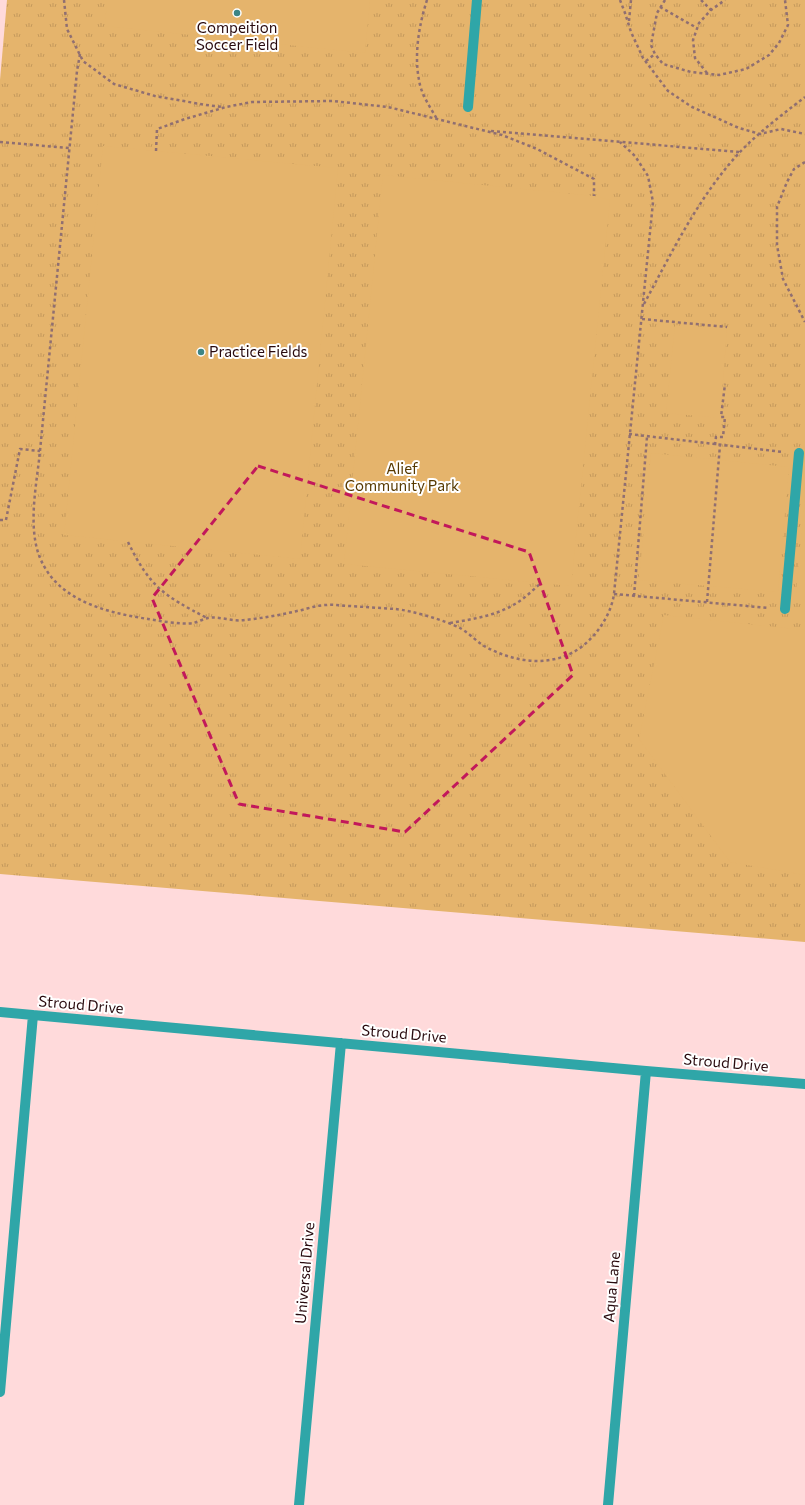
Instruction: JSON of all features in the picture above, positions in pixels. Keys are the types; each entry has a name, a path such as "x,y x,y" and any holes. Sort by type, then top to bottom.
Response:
{"street":[{"path":"468,107 478,0"},
{"path":"784,609 799,453"},
{"name":"Stroud Drive","path":"0,1012 646,1071 805,1084"},
{"path":"0,1392 4,1311 33,1015"},
{"name":"Universal Drive","path":"299,1505 341,1043"},
{"name":"Aqua Lane","path":"608,1505 646,1071"}],"path":[{"path":"64,0 67,29 83,61 114,84 154,96 226,107"},
{"path":"427,0 423,13 417,50 419,81 428,104 437,119"},
{"path":"620,0 631,32 646,61 668,91 692,107 739,128 760,134 781,129 805,134"},
{"path":"629,24 631,0"},
{"path":"665,0 657,13 651,45 655,54 663,64 691,72 719,75 746,69 769,55 779,43 788,25 785,0"},
{"path":"700,0 711,10"},
{"path":"707,74 695,58 693,40 699,23 711,10 725,0"},
{"path":"660,7 697,28"},
{"path":"80,54 69,148 40,451 35,508 35,536 38,550 44,565 54,580 70,595 96,607 129,616 161,621 193,623 208,618 243,620 289,613 327,604 398,609 449,623 462,629 471,638 488,648 524,661 554,660 582,647 593,637 602,626 608,614 614,594 653,202 648,176 635,156 620,142"},
{"path":"646,61 655,54"},
{"path":"643,306 682,234 711,189 740,152 805,97"},
{"path":"156,151 157,129 226,107 252,102 333,101 388,107 502,135 537,149 594,179 594,196"},
{"path":"482,130 740,152"},
{"path":"0,142 69,148"},
{"path":"805,162 794,169 777,206 777,245 783,279 805,322"},
{"path":"642,319 727,327"},
{"path":"715,445 716,436 723,437 725,417 721,417 725,384"},
{"path":"629,434 715,445 799,453"},
{"path":"634,596 647,437"},
{"path":"707,602 720,445"},
{"path":"0,520 6,520 20,449 40,451"},
{"path":"128,542 144,572 156,586 179,603 208,618"},
{"path":"449,623 481,618 500,612 516,604 541,583"},
{"path":"614,594 784,609"}],"highlighted area":[{"path":"258,466 529,552 573,675 405,832 239,804 152,598"}],"green space":[{"name":"Alief Community Park","path":"7,0 805,0 805,942 0,874 0,80"},
{"name":"Compeition Soccer Field","path":"107,0 370,0 365,53 105,26"},
{"name":"Practice Fields","path":"103,146 338,168 300,559 64,535"},
{"path":"383,175 594,196 610,200 571,586 344,564"},
{"path":"675,325 727,330 720,418 666,413"},
{"path":"651,453 789,467 778,592 639,580"},
{"path":"805,499 805,595 796,594"},
{"path":"664,615 805,630 805,875 730,862 639,739"}],"place":[{"name":"Compeition Soccer Field","path":"237,13"},
{"name":"Practice Fields","path":"201,352"}]}
